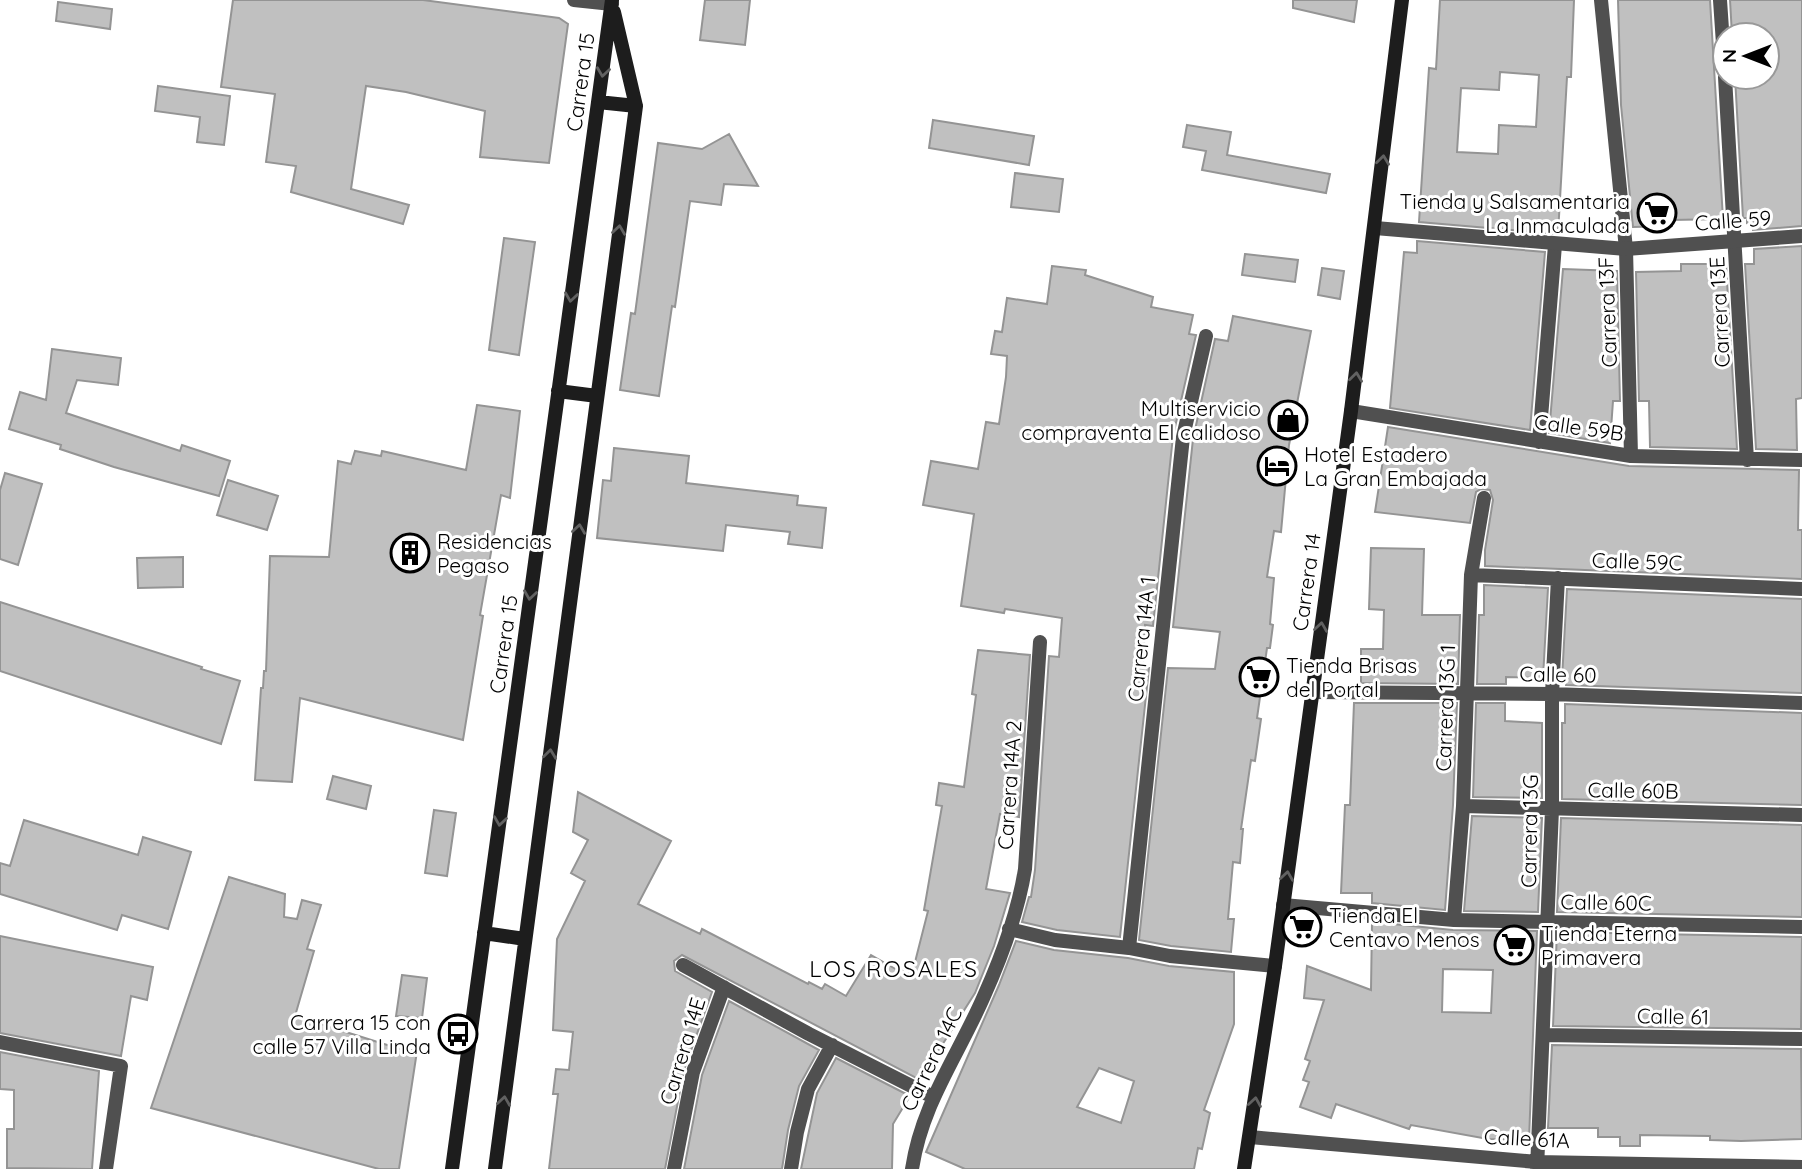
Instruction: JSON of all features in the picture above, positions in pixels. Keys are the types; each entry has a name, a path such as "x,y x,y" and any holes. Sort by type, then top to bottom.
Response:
{"main road":[{"name":"Carrera 14","path":"1244,1169 1275,966 1351,411 1402,0"},
{"name":"Carrera 15","path":"452,1169 612,2"},
{"path":"495,1169 636,106 612,2"},
{"path":"598,102 636,106"},
{"path":"558,391 597,396"},
{"path":"484,933 526,939"}],"street":[{"path":"574,0 612,2"},
{"name":"Carrera 13F","path":"1601,0 1626,249 1631,456"},
{"name":"Carrera 13E","path":"1720,0 1721,21"},
{"name":"Carrera 13E","path":"1726,91 1747,460"},
{"name":"Calle 59","path":"1375,228 1626,249 1802,236"},
{"path":"1539,442 1555,244"},
{"name":"Carrera 14A 1","path":"1129,948 1183,437 1206,337"},
{"name":"Calle 59B","path":"1351,411 1631,456 1802,460"},
{"name":"Carrera 13G 1","path":"1454,920 1463,806 1471,575 1484,498"},
{"name":"Calle 59C","path":"1471,575 1802,589"},
{"name":"Carrera 13G","path":"1537,1165 1548,921 1552,694 1558,578"},
{"name":"Carrera 14A 2","path":"1009,929 1020,900 1025,869 1040,642"},
{"name":"Calle 60","path":"1312,692 1552,694 1802,703"},
{"name":"Calle 60B","path":"1463,806 1802,814"},
{"name":"Calle 60C","path":"1283,905 1454,920 1802,927"},
{"path":"1009,929 1055,940 1129,948 1170,956 1275,966"},
{"name":"Carrera 14C","path":"912,1169 915,1146 933,1097 984,997 1009,929"},
{"path":"683,965 933,1097"},
{"name":"Carrera 14E","path":"674,1169 693,1072 724,987"},
{"name":"Calle 61","path":"1543,1035 1802,1039"},
{"path":"0,1042 121,1066 106,1169"},
{"path":"791,1169 808,1089 832,1045"},
{"name":"Calle 61A","path":"1250,1137 1537,1165 1802,1167"}],"building":[{"path":"233,0 423,0 559,18 568,24 549,163 480,157 485,111 406,92 366,86 351,189 409,205 403,224 291,192 296,166 266,162 275,94 221,87"},
{"path":"705,0 750,0 745,45 700,40"},
{"path":"1293,0 1357,0 1354,22 1293,8"},
{"path":"1440,0 1574,0 1571,77 1567,77 1558,234 1419,222 1429,68 1436,69","holes":["1500,72 1539,75 1536,127 1499,125 1498,154 1457,152 1461,88 1499,90"]},
{"path":"1618,0 1710,0 1711,91 1715,91 1723,219 1672,220 1672,226 1633,227 1621,105"},
{"path":"1730,0 1802,0 1802,226 1753,230 1753,222 1747,223 1747,218 1743,218 1736,91 1781,91 1781,21 1731,21"},
{"path":"58,2 112,9 110,29 56,21"},
{"path":"158,86 230,96 224,145 197,142 200,117 155,111"},
{"path":"933,120 1034,136 1029,165 929,148"},
{"path":"1187,125 1231,132 1227,155 1330,174 1326,193 1202,170 1206,151 1183,147"},
{"path":"729,134 758,186 724,184 721,205 690,201 659,396 620,390 631,313 635,314 658,143 702,149"},
{"path":"1015,173 1063,179 1059,212 1011,207"},
{"path":"504,238 535,242 519,355 489,350"},
{"path":"1417,241 1545,252 1530,430 1390,408 1404,252 1417,253"},
{"path":"1802,246 1802,398 1796,399 1797,450 1756,449 1745,264 1754,264 1754,249"},
{"path":"1245,254 1298,260 1295,282 1242,275"},
{"path":"1681,264 1726,264 1737,449 1650,447 1649,401 1639,401 1636,272 1681,271"},
{"path":"1052,266 1086,270 1085,275 1153,297 1151,307 1193,315 1189,334 1196,335 1173,436 1153,626 1145,625 1143,663 1145,668 1149,668 1120,937 1057,930 1022,922 1031,897 1035,870 1049,656 1059,657 1062,618 1005,609 1004,613 961,606 974,514 923,505 931,461 978,469 986,422 999,424 1007,356 991,354 995,331 1002,332 1007,298 1047,304"},
{"path":"1322,268 1344,271 1340,299 1318,295"},
{"path":"1563,269 1617,271 1620,401 1613,401 1610,443 1549,433"},
{"path":"1233,316 1311,331 1289,445 1281,532 1274,531 1267,577 1274,578 1270,624 1273,625 1257,718 1261,719 1255,761 1251,760 1241,829 1240,863 1233,862 1228,919 1234,919 1231,952 1139,940 1168,668 1215,669 1220,632 1173,627 1193,439 1215,339 1228,341"},
{"path":"52,349 121,358 118,385 77,380 66,413 180,451 182,445 230,461 219,496 114,467 60,449 61,445 9,429 20,392 46,400"},
{"name":"Residencias Pegaso","path":"477,405 520,411 510,498 501,495 480,615 483,616 463,740 300,698 292,782 255,780 261,688 266,671 270,556 329,557 338,461 351,464 355,451 381,456 382,451 466,470"},
{"path":"1388,427 1629,466 1799,470 1798,530 1802,530 1802,579 1485,566 1493,500 1490,490 1481,489 1476,492 1470,523 1375,512"},
{"path":"614,448 689,456 686,483 798,496 797,505 826,508 822,548 788,544 790,532 726,525 723,551 597,538 603,480 611,481"},
{"path":"5,473 42,484 18,565 0,559 0,490"},
{"path":"228,480 278,496 267,530 217,515"},
{"path":"1371,548 1424,549 1422,615 1460,615 1458,684 1361,683 1361,649 1383,649 1384,610 1369,609"},
{"path":"183,557 183,587 138,588 137,558"},
{"path":"1484,585 1548,588 1543,678 1506,677 1506,684 1477,684 1479,615 1484,615"},
{"path":"1567,589 1802,599 1802,693 1566,685 1566,679 1562,679"},
{"path":"0,602 240,681 221,744 0,671"},
{"path":"978,650 1030,655 1019,817 1000,814 986,889 1010,893 994,946 975,993 920,1080 682,955 674,961 675,971 712,992 684,1070 665,1169 549,1169 558,1094 553,1094 556,1069 569,1070 573,1032 553,1030 557,939 585,881 571,873 588,840 573,832 578,792 671,841 638,904 700,934 702,929 808,984 809,982 822,989 825,984 846,996 871,955 899,971 903,964 913,970 928,911 924,910 942,806 936,805 939,783 964,787 976,695 972,694"},
{"path":"1354,703 1457,703 1445,910 1372,903 1372,893 1341,893 1345,805 1350,805"},
{"path":"1476,703 1505,703 1505,721 1542,723 1542,798 1473,797"},
{"path":"1565,704 1802,713 1802,805 1562,799 1562,723 1565,723"},
{"path":"333,776 371,786 366,809 327,799"},
{"path":"434,810 456,813 447,876 425,873"},
{"path":"1472,816 1542,818 1538,912 1464,911"},
{"path":"1561,818 1802,825 1802,917 1557,912"},
{"path":"24,820 138,855 143,837 191,852 168,929 122,915 117,930 0,894 0,863 10,866"},
{"path":"229,877 285,894 284,917 297,919 302,900 321,905 307,949 314,951 295,1016 400,1049 417,1051 399,1169 379,1169 151,1108"},
{"path":"1372,922 1453,930 1537,931 1529,1140 1488,1139 1411,1125 1409,1129 1336,1104 1331,1118 1300,1107 1309,1082 1303,1080 1310,1061 1305,1059 1324,1000 1304,998 1307,966 1371,990","holes":["1443,969 1493,970 1491,1013 1442,1012"]},
{"path":"1557,932 1802,937 1801,1029 1553,1026"},
{"path":"0,936 153,967 147,1000 131,996 121,1056 0,1033"},
{"path":"1016,941 1054,950 1234,972 1234,1024 1204,1110 1210,1113 1202,1149 1198,1148 1194,1169 965,1169 926,1152","holes":["1099,1068 1134,1081 1121,1123 1077,1107"]},
{"path":"402,975 427,978 422,1018 396,1016"},
{"path":"729,1001 819,1050 799,1086 782,1169 684,1169 702,1075"},
{"path":"1552,1045 1801,1049 1802,1139 1741,1141 1710,1140 1710,1136 1640,1135 1640,1146 1620,1146 1620,1137 1598,1137 1598,1128 1548,1128"},
{"path":"0,1052 99,1071 92,1169 7,1168 7,1129 14,1129 14,1090 0,1089"},
{"path":"836,1058 910,1096 893,1124 892,1169 801,1169 817,1093"}],"place":[{"name":"Tienda y Salsamentaria La Inmaculada","path":"1657,213"},
{"name":"Multiservicio compraventa El calidoso","path":"1288,420"},
{"name":"Hotel Estadero La Gran Embajada","path":"1277,466"},
{"name":"Residencias Pegaso","path":"410,553"},
{"name":"Tienda Brisas del Portal","path":"1259,677"},
{"name":"Tienda El Centavo Menos","path":"1302,927"},
{"name":"Tienda Eterna Primavera","path":"1514,945"},
{"name":"Carrera 15 con calle 57 Villa Linda","path":"458,1034"}],"district":[{"name":"LOS ROSALES","path":"894,968"}]}
